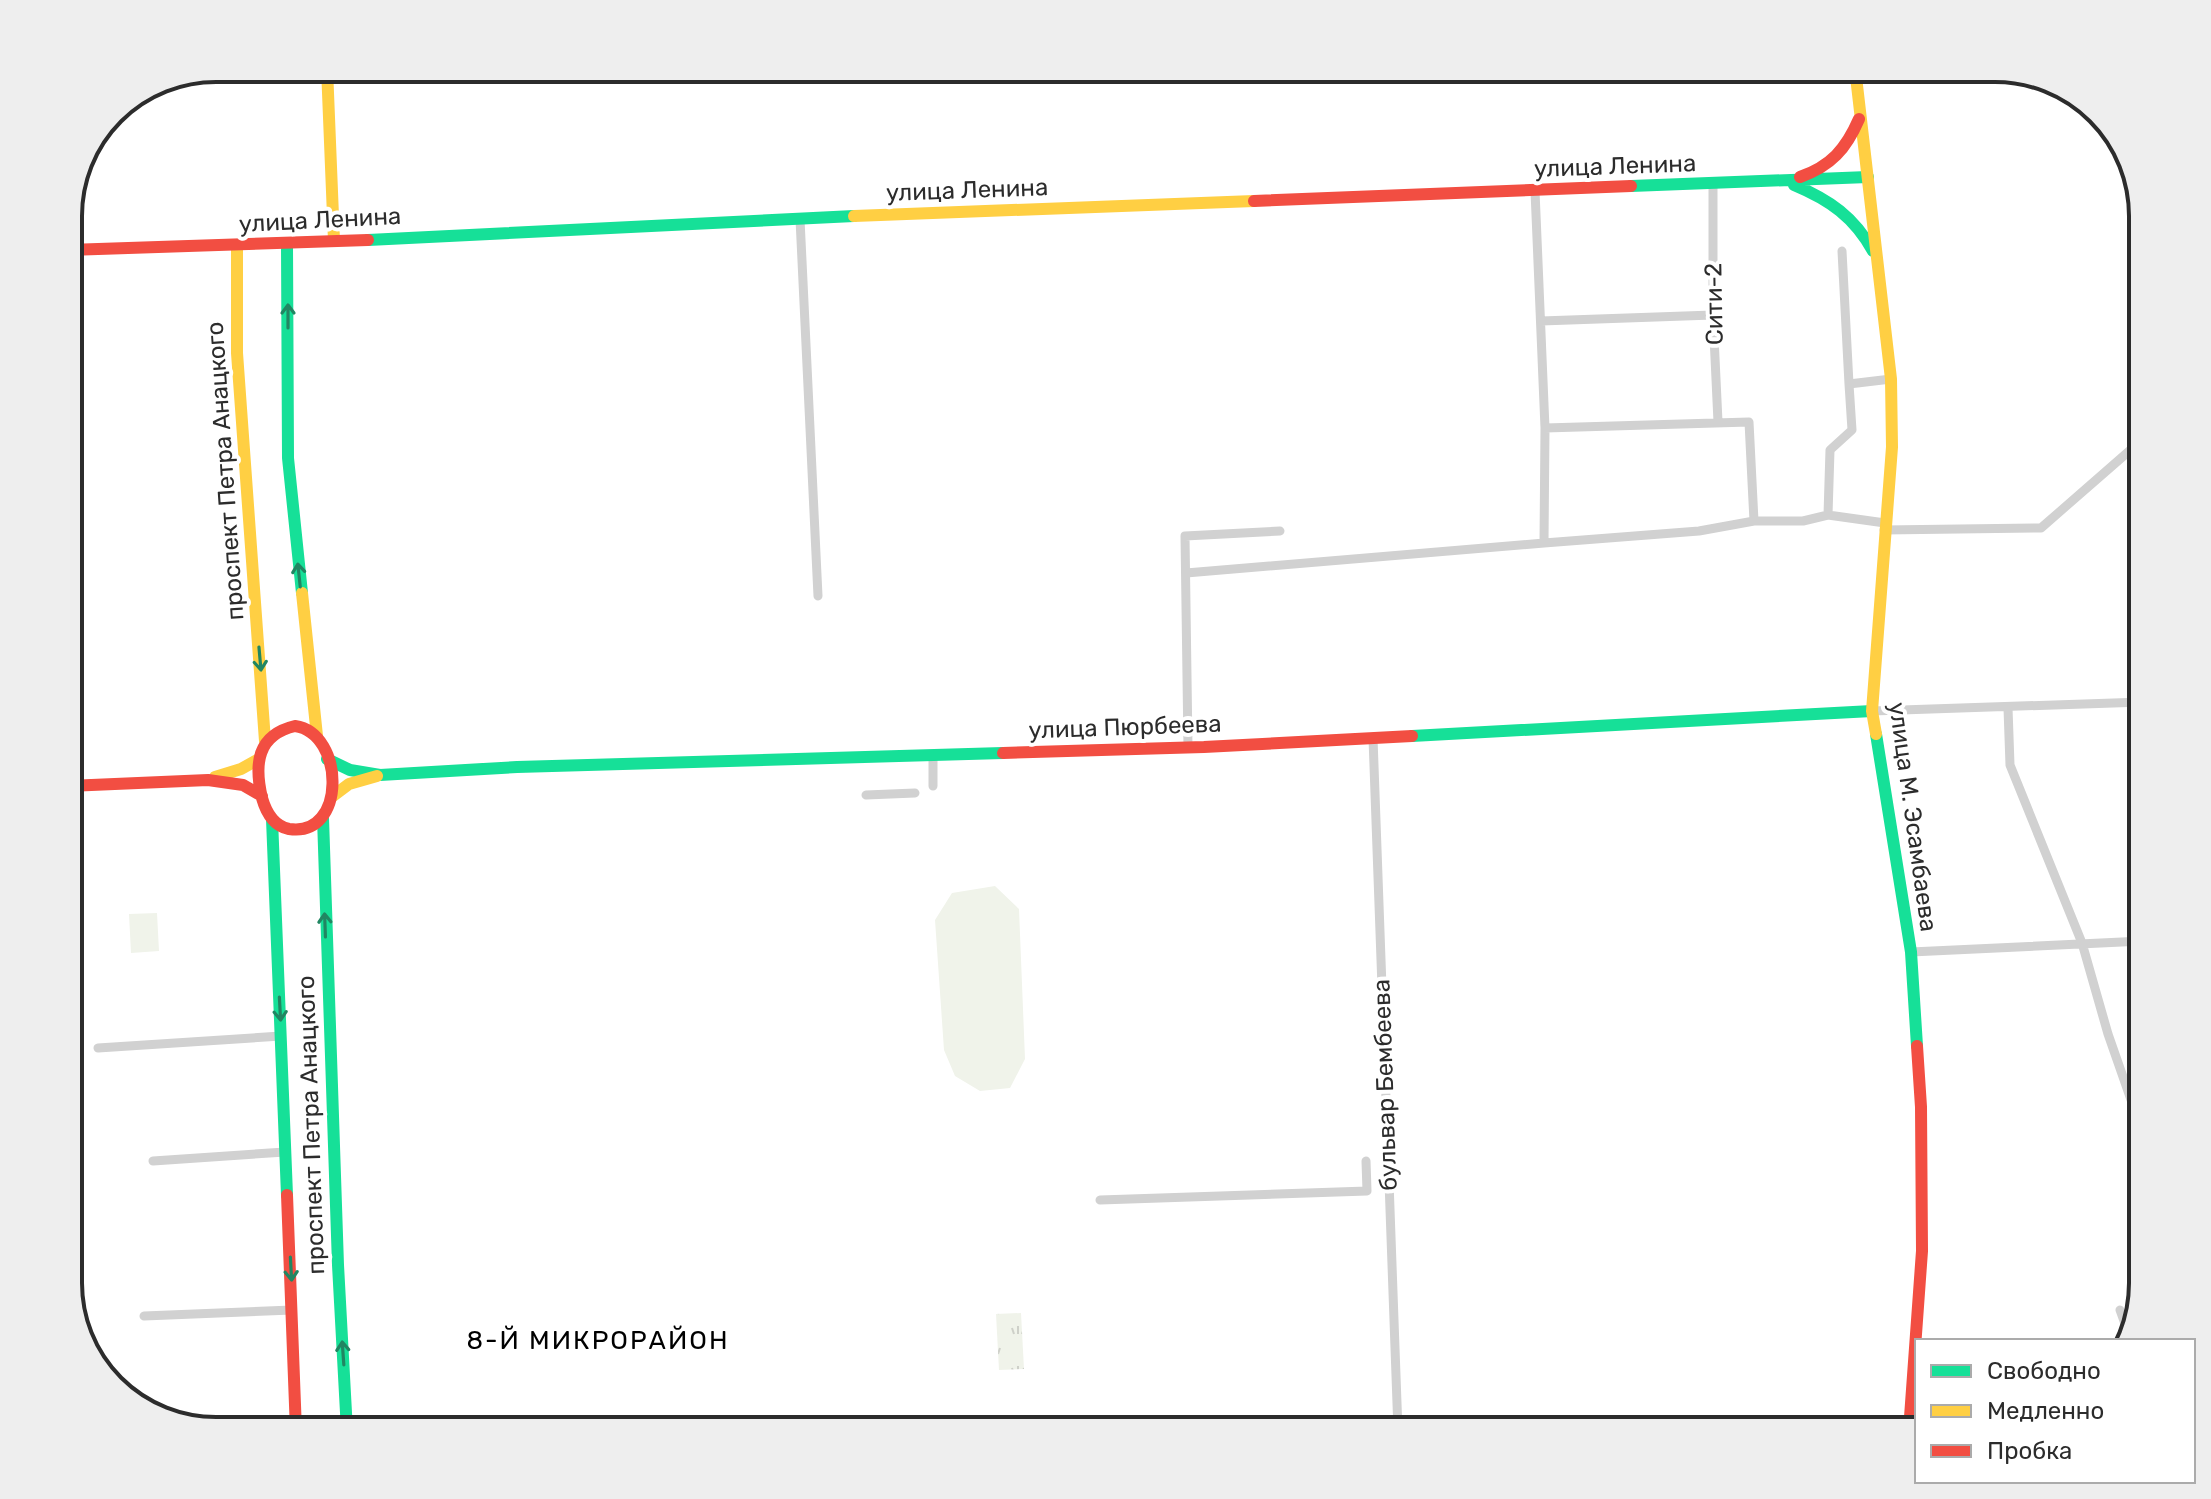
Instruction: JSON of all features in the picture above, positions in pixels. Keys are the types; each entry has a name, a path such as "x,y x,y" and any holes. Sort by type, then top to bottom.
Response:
{"main road":[{"path":"328,82 334,241"},
{"name":"улица М. Эсамбаева","path":"1856,82 1891,379 1892,447 1872,711 1911,952 1921,1107 1922,1251 1916,1339"},
{"path":"1786,182 1814,173 1840,156 1850,142 1860,115"},
{"name":"улица Ленина","path":"82,250 287,244 800,219 1868,177"},
{"path":"1786,182 1845,211 1857,222 1877,259"},
{"path":"287,244 288,458 317,736 327,759 333,796 323,818 302,829 290,828 272,819 263,807 259,759 265,741 283,728 307,728 317,736"},
{"name":"проспект Петра Анацкого","path":"237,246 238,369 265,741"},
{"name":"улица Пюрбеева","path":"380,775 517,767 1188,747 1872,711"},
{"path":"208,780 259,759"},
{"path":"327,759 350,770 380,775"},
{"path":"333,796 349,784 380,775"},
{"path":"82,785 208,780 243,785 262,796"},
{"name":"проспект Петра Анацкого","path":"323,818 346,1417"},
{"name":"проспект Петра Анацкого","path":"272,819 296,1417"},
{"name":"улица М. Эсамбаева","path":"1910,1417 1915,1348"}],"street":[{"name":"Сити-2","path":"1713,185 1713,315 1718,422"},
{"path":"1535,191 1545,428 1544,543"},
{"path":"800,219 818,596"},
{"path":"1828,515 1830,450 1852,430 1842,251"},
{"path":"1541,321 1713,315"},
{"path":"1849,384 1891,379"},
{"path":"1545,428 1749,422 1754,521"},
{"path":"1186,573 1699,531 1754,521 1803,521 1828,515 1884,526 2041,528 2129,451"},
{"path":"1188,747 1185,536 1280,531"},
{"path":"1872,711 2129,703"},
{"path":"2008,708 2010,765 2082,943 2129,1094"},
{"name":"бульвар Бембеева","path":"1373,738 1397,1417"},
{"path":"933,755 933,786"},
{"path":"866,795 915,793"},
{"path":"1911,952 2129,941"},
{"path":"98,1048 281,1036"},
{"path":"153,1161 285,1152"},
{"name":"бульвар Бембеева","path":"1100,1200 1367,1191 1366,1161"},
{"path":"144,1316 292,1310"},
{"path":"2120,1310 2124,1320"}],"green space":[{"path":"995,886 1019,909 1025,1059 1010,1088 980,1091 955,1076 944,1050 935,920 952,893"},
{"path":"157,913 159,951 131,953 129,914"},
{"path":"1021,1313 1024,1369 999,1370 996,1314"}],"traffic: fast":[{"path":"1631,186 1868,177"},
{"path":"1794,185 1840,211 1858,228 1873,251"},
{"path":"368,240 854,216"},
{"path":"287,244 288,458 302,593"},
{"path":"1412,736 1872,711"},
{"path":"1876,734 1911,952 1917,1046"},
{"path":"327,759 350,770 380,775 517,767 1003,753"},
{"path":"323,818 346,1417"},
{"path":"272,819 287,1195"}],"traffic: slow":[{"path":"328,82 334,241"},
{"path":"1857,82 1891,379 1892,447 1872,711 1876,734"},
{"path":"854,216 1254,201"},
{"path":"237,246 237,353 265,741"},
{"path":"302,593 317,736"},
{"path":"215,777 241,769 259,759"},
{"path":"333,796 349,784 377,776"}],"traffic: jam":[{"path":"1800,177 1829,162 1849,139 1859,119"},
{"path":"1254,201 1631,186"},
{"path":"82,250 368,240"},
{"path":"295,726 311,733 323,746 330,764 332,784 330,802 321,818 308,827 289,829 271,818 262,798 258,774 261,753 266,744 282,730 295,726"},
{"path":"1003,753 1412,736"},
{"path":"82,785 208,780 243,785 262,796"},
{"path":"1916,1339 1922,1251 1921,1107 1917,1046"},
{"path":"287,1195 295,1417"},
{"path":"1910,1417 1915,1348"}],"district":[{"name":"8-Й МИКРОРАЙОН","path":"598,1340"}]}
